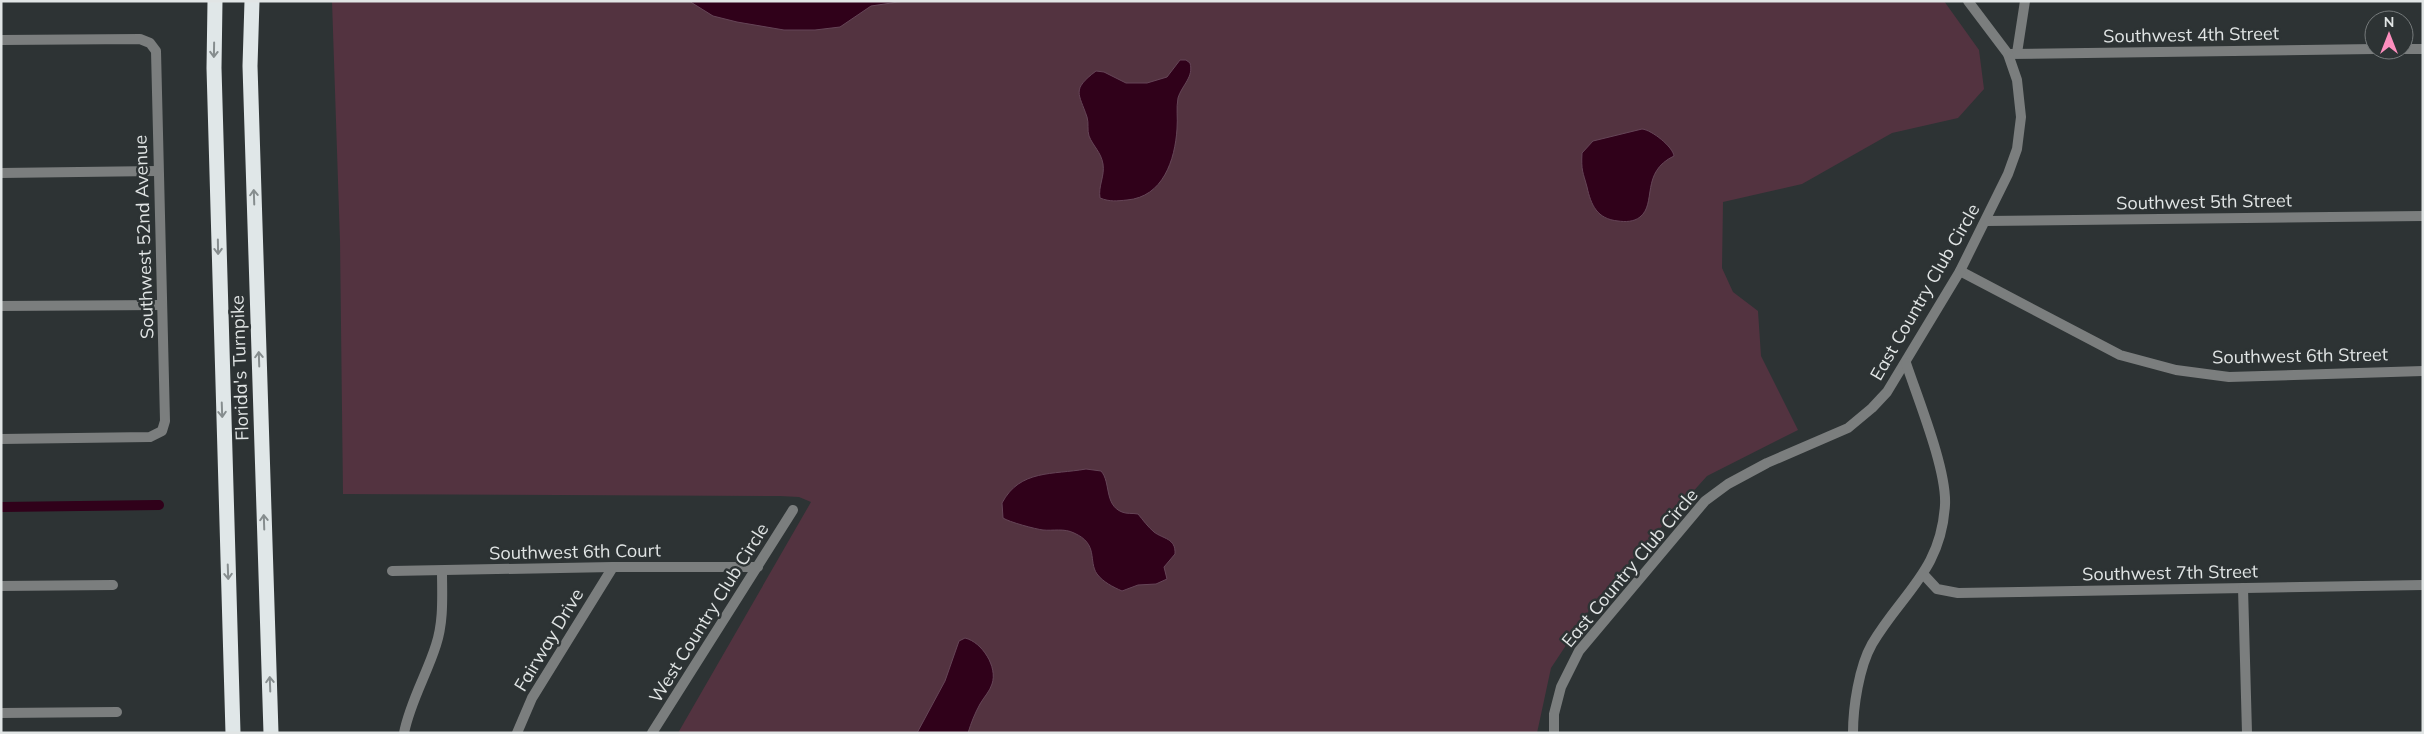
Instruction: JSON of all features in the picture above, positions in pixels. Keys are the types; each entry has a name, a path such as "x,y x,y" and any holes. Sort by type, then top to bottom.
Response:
{"highway":[{"name":"Florida's Turnpike","path":"215,1 214,68 233,733"},
{"name":"Florida's Turnpike","path":"252,1 250,66 271,733"}],"street":[{"name":"East Country Club Circle","path":"1554,733 1554,714 1561,687 1579,652 1705,501 1728,484 1767,463 1848,428 1872,408 1887,392 1906,363 1960,271 2008,174 2018,141 2021,117 2013,53 1968,1"},
{"path":"2013,53 2026,1"},
{"name":"Southwest 52nd Avenue","path":"1,40 140,39 150,43 156,51 157,171 165,421 162,432 150,438 1,440"},
{"name":"Southwest 4th Street","path":"2013,53 2364,49"},
{"path":"1,173 157,171"},
{"name":"Southwest 5th Street","path":"1986,221 2423,216"},
{"name":"Southwest 6th Street","path":"1960,271 2120,354 2176,370 2229,377 2423,371"},
{"path":"1,306 162,305"},
{"path":"1853,733 1858,685 1871,646 1895,610 1924,575 1935,553 1945,503 1941,473 1906,363"},
{"name":"West Country Club Circle","path":"652,733 793,510"},
{"name":"Southwest 6th Court","path":"392,572 613,567 758,567"},
{"name":"Fairway Drive","path":"517,733 532,698 613,567"},
{"path":"404,733 414,699 437,643 441,623 442,570"},
{"name":"Southwest 7th Street","path":"1924,575 1937,589 1958,593 2423,586"},
{"path":"1,586 113,585"},
{"path":"2243,588 2247,733"},
{"path":"1,713 117,712"}],"shaded area":[{"path":"332,1 1944,1 1979,50 1984,89 1958,118 1892,133 1802,184 1723,202 1722,268 1733,292 1758,311 1761,356 1798,430 1707,476 1596,600 1551,668 1537,733 678,733 811,502 799,497 780,496 343,494 340,241"},
{"path":"689,1 905,1 871,6 840,27 815,30 784,30 713,16"},
{"path":"1180,60 1186,60 1190,63 1191,68 1189,77 1178,98 1176,141 1165,175 1150,192 1139,197 1117,201 1100,198 1103,164 1101,156 1089,136 1088,119 1080,97 1080,88 1088,77 1096,71 1104,72 1126,83 1147,83 1167,77"},
{"path":"1642,129 1651,132 1661,140 1670,148 1674,156 1663,163 1657,170 1653,179 1648,204 1640,217 1629,221 1611,220 1600,214 1593,205 1583,171 1582,153 1593,141"},
{"path":"1086,469 1101,471 1106,481 1110,499 1116,509 1124,513 1138,514 1154,532 1171,542 1175,549 1175,554 1164,567 1167,579 1156,584 1138,585 1122,591 1099,577 1094,569 1090,547 1082,537 1070,531 1039,529 1003,518 1002,503 1009,492 1018,484 1050,473"},
{"path":"965,638 977,644 983,650 993,670 991,687 978,707 968,733 917,733 945,681 959,641"}],"waterway":[{"path":"1,507 159,505"}]}
